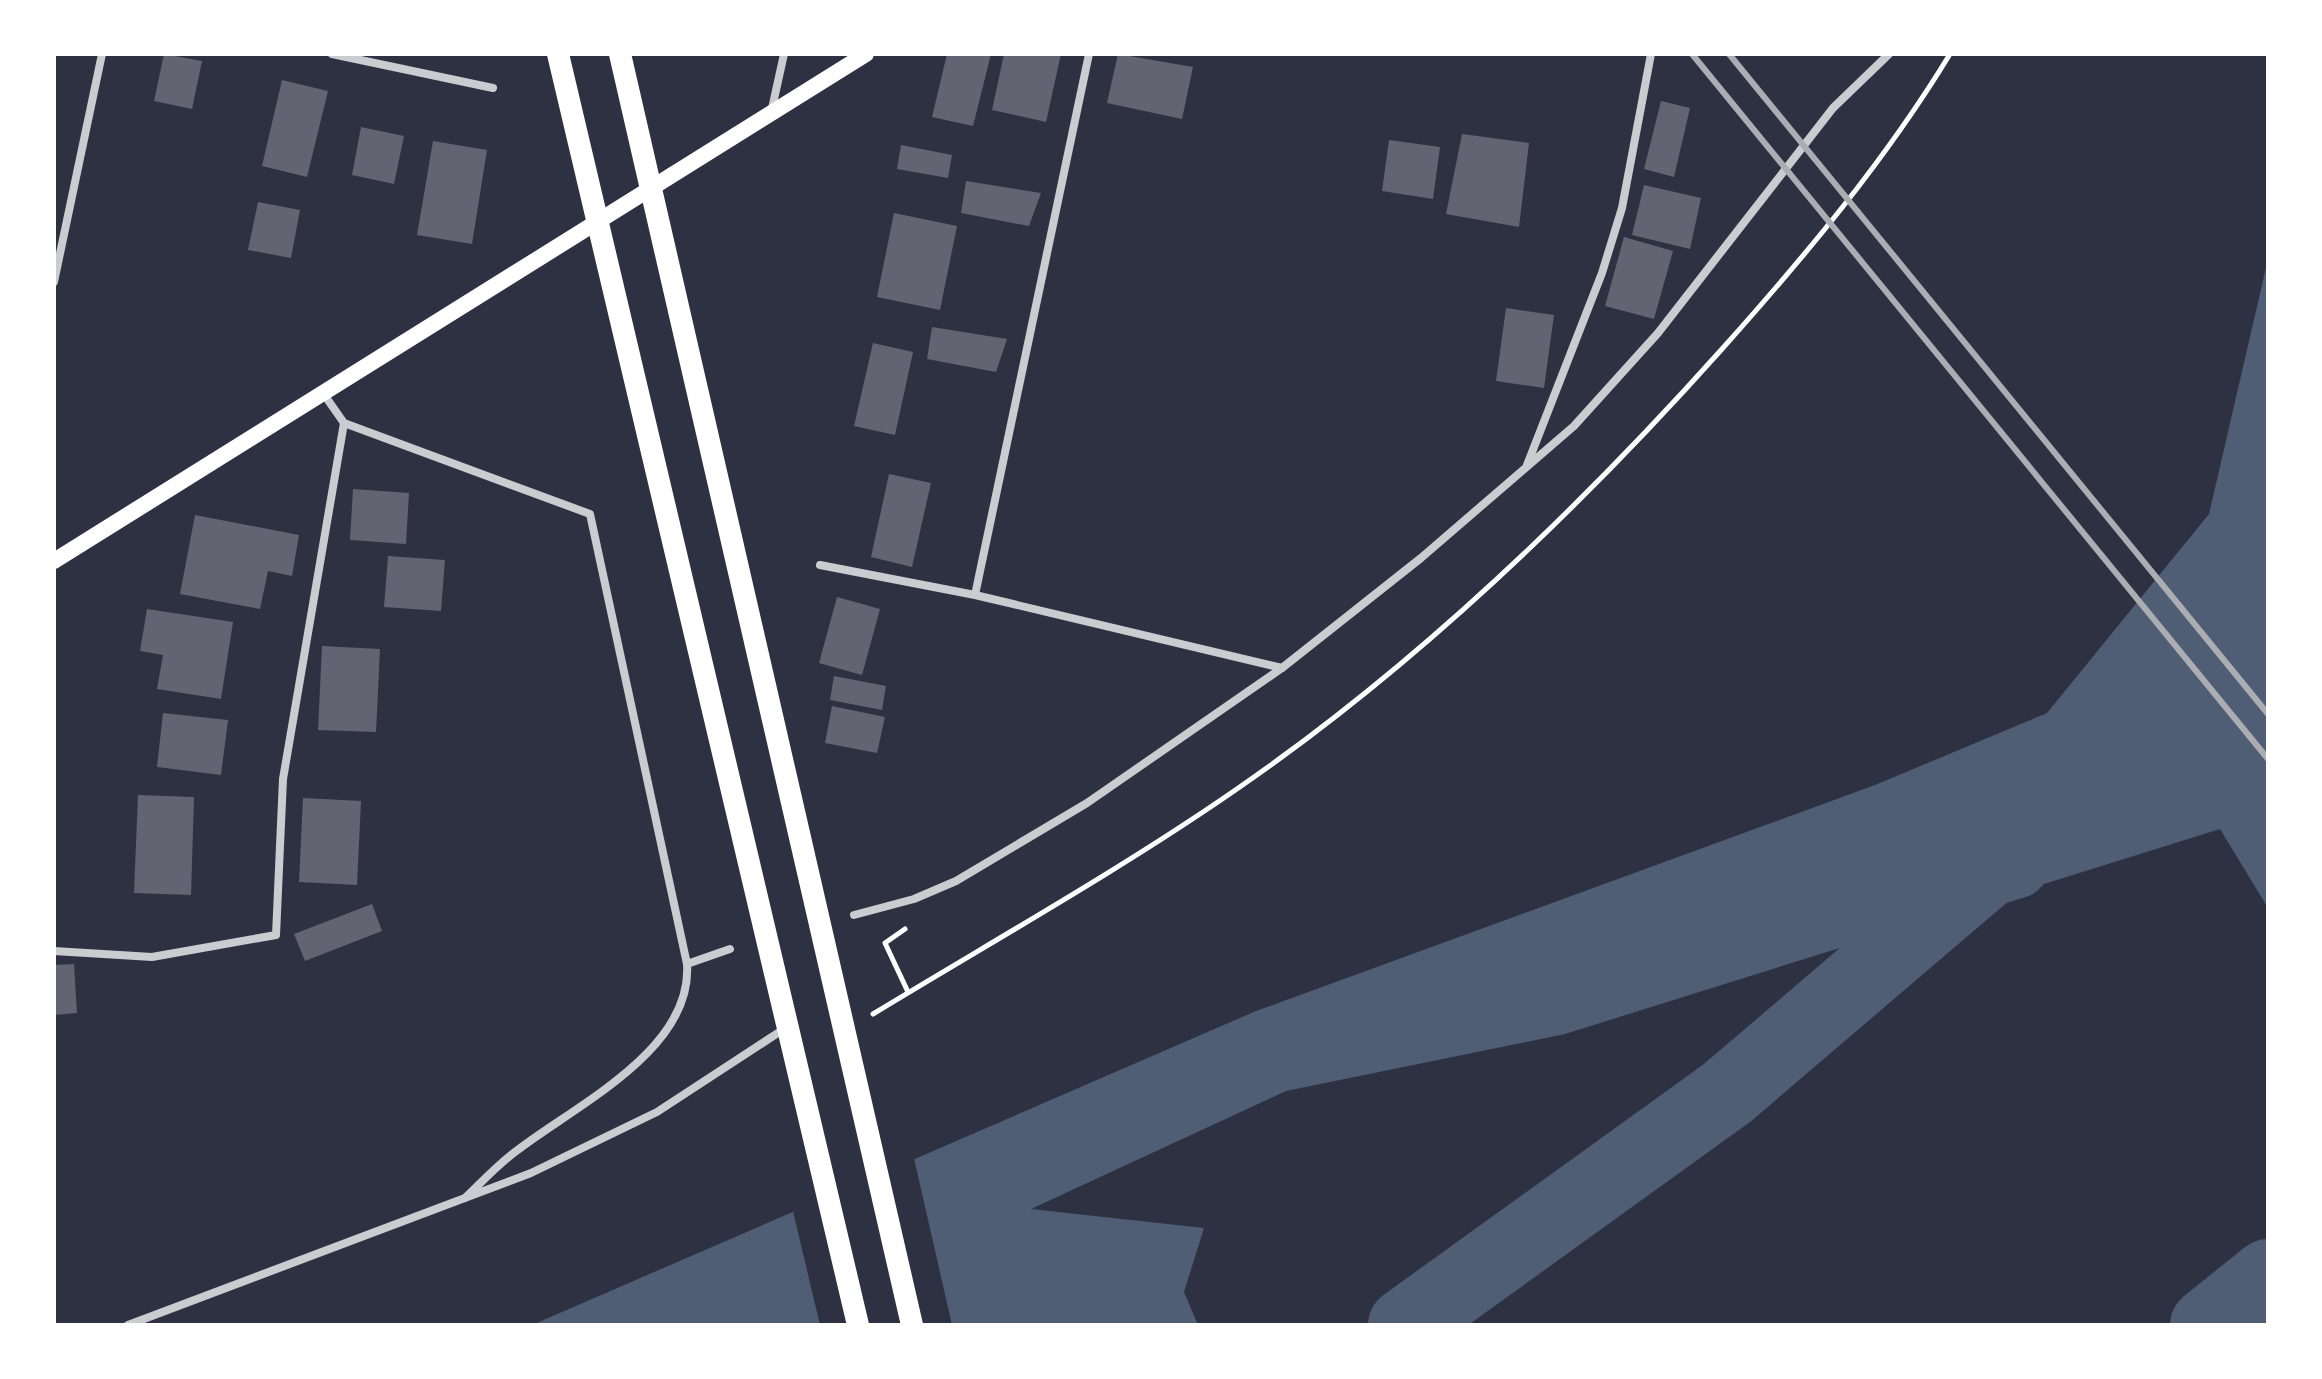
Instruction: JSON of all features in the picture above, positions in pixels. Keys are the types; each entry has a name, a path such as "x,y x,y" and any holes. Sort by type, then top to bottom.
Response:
{"highway":[{"path":"558,54 858,1325"},
{"path":"620,54 912,1325"}],"main road":[{"path":"54,561 866,54"}],"street":[{"path":"54,282 102,54"},
{"path":"332,54 493,88"},
{"path":"771,113 784,54"},
{"path":"975,595 1089,54"},
{"path":"1525,470 1602,273 1622,208 1651,54"},
{"path":"854,915 914,899 956,881 1100,795 1282,668 1525,470 1574,426 1658,333 1833,108 1889,54"},
{"path":"323,393 344,423 590,514 687,964 689,983 682,1009 668,1031 609,1084 516,1151 461,1202"},
{"path":"54,951 152,957 276,935 283,779 344,423"},
{"path":"820,565 975,595 1282,668"},
{"path":"687,964 730,949"},
{"path":"128,1325 461,1202 616,1134 702,1085 788,1026"}],"path":[{"path":"868,1016 1235,790 1465,607 1551,530 1721,350 1815,243 1872,171 1950,54"},
{"path":"908,992 885,943 916,921"}],"water":[{"path":"2268,259 2268,908 2220,829 1565,1034 1286,1091 1031,1209 1204,1228 1184,1292 1198,1325 532,1325 1256,1011 1875,785 2047,713 2209,514"}],"pier":[{"path":"913,1154 952,1325 820,1325 792,1207"}],"building":[{"path":"164,54 202,61 192,109 154,101"},
{"path":"947,54 991,54 973,126 932,117"},
{"path":"1004,54 1061,54 1046,122 992,110"},
{"path":"1118,54 1193,67 1182,119 1107,103"},
{"path":"282,80 328,91 307,177 262,166"},
{"path":"1661,101 1690,108 1674,177 1644,169"},
{"path":"361,127 404,136 394,184 352,175"},
{"path":"1462,134 1529,143 1519,227 1446,214"},
{"path":"1389,140 1440,147 1433,199 1382,191"},
{"path":"433,141 487,150 472,244 417,235"},
{"path":"901,145 952,155 948,178 897,169"},
{"path":"966,181 1041,193 1029,226 961,213"},
{"path":"1644,185 1701,198 1690,249 1632,235"},
{"path":"258,202 300,210 291,258 248,250"},
{"path":"894,213 957,226 940,310 877,297"},
{"path":"1624,237 1673,251 1654,319 1605,306"},
{"path":"1506,308 1554,315 1544,388 1496,381"},
{"path":"932,327 1007,339 996,372 927,359"},
{"path":"873,343 913,352 895,435 854,426"},
{"path":"889,474 931,483 912,567 871,557"},
{"path":"353,489 409,493 406,544 350,540"},
{"path":"195,515 299,535 292,576 268,571 260,609 180,594"},
{"path":"388,556 445,560 441,611 384,607"},
{"path":"837,597 880,609 862,675 819,663"},
{"path":"147,609 233,622 221,699 157,689 163,655 140,651"},
{"path":"322,646 380,649 376,732 318,730"},
{"path":"834,676 886,686 882,710 830,700"},
{"path":"832,706 885,717 877,753 825,743"},
{"path":"163,713 228,720 221,775 157,767"},
{"path":"138,795 194,797 191,895 134,893"},
{"path":"303,798 361,801 357,885 299,882"},
{"path":"372,904 382,931 305,961 294,934"},
{"path":"74,964 77,1013 54,1015 54,965"}],"waterway":[{"path":"1405,1325 1727,1093 1988,870 2014,862"},
{"path":"2207,1325 2268,1276"}],"railway":[{"path":"1692,54 2268,759"},
{"path":"1729,54 2268,714"}]}
